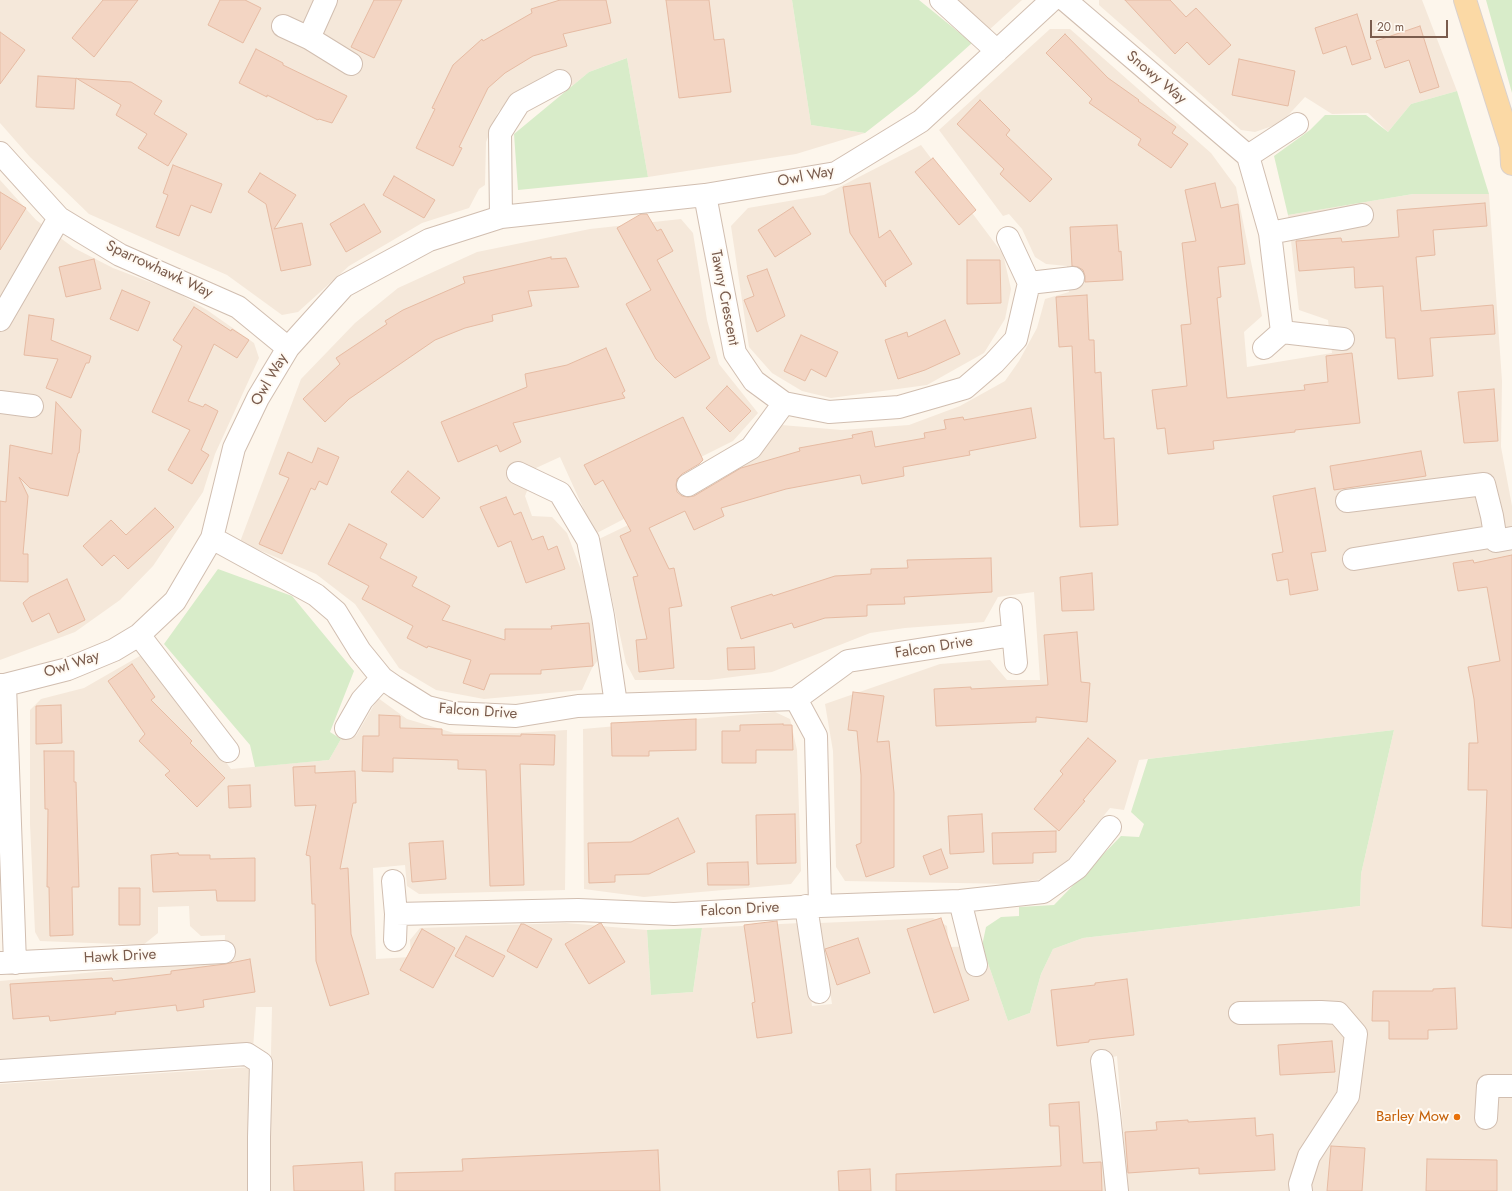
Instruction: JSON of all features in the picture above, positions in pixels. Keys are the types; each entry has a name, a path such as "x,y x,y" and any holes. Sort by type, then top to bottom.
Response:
{"main road":[{"path":"1465,0 1512,152"}],"street":[{"path":"309,38 326,0"},
{"path":"941,0 997,51"},
{"name":"Owl Way","path":"3,685 68,669 114,650 139,636 175,601 212,538 234,448 258,398 288,348 344,286 429,240 501,217 705,195 836,173 921,121 1052,0"},
{"name":"Snowy Way","path":"1065,0 1248,156"},
{"path":"283,26 309,38 351,64"},
{"path":"501,217 500,133 519,103 560,81"},
{"path":"1282,332 1270,233 1248,156 1297,124"},
{"name":"Sparrowhawk Way","path":"0,153 59,218 120,255 238,307 288,348"},
{"name":"Tawny Crescent","path":"705,195 735,353 754,381 784,403 829,412 899,407 966,388 994,363 1016,339 1028,283"},
{"path":"1270,233 1362,215"},
{"path":"0,320 59,218"},
{"path":"1008,238 1028,283 1073,278"},
{"path":"1264,348 1282,332 1343,339"},
{"path":"0,402 32,406"},
{"path":"688,485 751,448 784,403"},
{"path":"518,473 560,493 588,540 603,616 616,704"},
{"path":"1347,501 1484,484 1504,537 1354,559"},
{"name":"Falcon Drive","path":"212,538 316,595 336,612 360,651 382,678 427,707 451,713 516,716 578,706 796,698 848,661 1013,635"},
{"path":"1011,609 1016,663"},
{"path":"139,636 228,751"},
{"path":"346,728 362,700 382,678"},
{"name":"Hawk Drive","path":"3,685 7,963 224,952"},
{"path":"796,698 816,736 813,906 819,992"},
{"name":"Falcon Drive","path":"396,914 578,910 674,914 813,906 960,901 1043,892 1077,868 1110,827"},
{"path":"393,881 396,914 395,940"},
{"path":"960,901 976,965"},
{"path":"1240,1013 1338,1013 1356,1034 1348,1096 1309,1156 1300,1184 1301,1191"},
{"path":"0,1071 247,1054 261,1063 259,1191"},
{"path":"1102,1061 1117,1191"},
{"path":"1486,1118 1488,1086 1512,1086"}],"shaded area":[{"path":"0,0 792,0 811,125 865,133 796,154 648,177 627,58 589,72 572,86 563,69 522,88 498,112 486,142 485,185 479,189 469,208 422,223 349,266 298,312 282,315 227,275 89,214 30,157 0,123"},
{"path":"958,0 1022,0 989,30"},
{"path":"1099,0 1422,0 1457,91 1411,104 1388,132 1368,113 1332,114 1305,97 1281,123 1255,132 1241,130 1099,5"},
{"path":"1050,29 1070,29 1211,153 1236,187 1262,316 1244,332 1247,367 1332,353 1328,320 1299,310 1288,215 1413,194 1489,194 1502,381 1501,447 1512,506 1512,1191 1128,1191 1117,1056 1094,1062 1109,1191 268,1191 272,1007 256,1007 253,1049 0,1068 0,981 224,960 225,935 201,936 190,926 189,906 158,907 158,933 143,945 40,941 35,932 30,824 30,710 41,699 84,688 145,653 231,769 329,760 341,739 356,736 378,698 407,719 454,733 517,733 567,730 565,890 419,894 407,886 405,865 373,868 376,959 411,957 410,940 420,928 566,923 647,930 651,995 693,992 702,928 800,923 812,1006 832,1004 820,923 933,918 947,926 949,947 982,946 1008,1021 1030,1013 1041,974 1053,949 1083,938 1360,906 1361,874 1394,730 1139,760 1124,810 1110,808 1054,877 1013,884 845,881 836,867 833,751 825,704 940,664 990,660 1007,680 1040,680 1034,592 998,597 984,622 905,628 870,633 772,672 709,680 635,680 626,663 599,539 718,482 758,455 781,425 842,430 909,425 960,406 1005,381 1019,361 1037,328 1045,299 1069,292 1067,266 1046,264 1035,257 1022,229 1009,214 1003,216 939,130"},
{"path":"921,145 1003,254 1011,289 1005,319 984,353 927,385 831,398 802,391 772,373 749,347 731,226 748,208 824,195"},
{"path":"0,180 36,220 74,248 113,268 176,292 207,310 254,343 259,358 215,454 203,492 153,566 120,600 75,632 0,660"},
{"path":"681,219 693,233 707,320 719,364 758,413 733,441 663,476 670,495 595,534 560,457 536,468 525,496 532,516 552,517 567,533 585,580 598,660 592,668 582,690 484,699 436,690 399,668 355,604 316,574 240,542 301,379 355,323 398,288 477,252 590,229"},
{"path":"775,712 790,719 797,750 801,871 791,884 644,897 584,889 583,729"},
{"path":"252,1067 251,1191 0,1191 0,1084"}],"green space":[{"path":"792,0 919,0 972,43 915,94 865,133 811,125"},
{"path":"1486,0 1512,0 1512,93"},
{"path":"627,58 648,177 518,190 514,134 589,72"},
{"path":"1457,91 1489,194 1413,194 1288,215 1274,156 1310,130 1325,115 1366,115 1388,132 1411,104"},
{"path":"218,569 292,596 354,671 330,732 341,739 329,760 255,767 250,745 164,644"},
{"path":"1394,730 1361,874 1360,906 1083,938 1053,949 1041,974 1030,1013 1008,1021 982,946 986,927 1001,917 1019,916 1019,907 1054,905 1121,836 1139,837 1144,824 1131,812 1148,759"},
{"path":"702,928 693,992 651,995 647,930"}],"building":[{"path":"103,0 138,0 94,57 72,38"},
{"path":"220,0 245,0 261,8 243,43 208,25"},
{"path":"374,0 402,0 374,58 351,47"},
{"path":"560,0 606,0 611,23 563,34 567,46 533,56 505,73 488,88 459,147 462,148 453,166 416,148 435,109 432,108 453,65 482,39 483,41 532,13 531,9"},
{"path":"666,0 709,0 714,40 724,39 731,92 679,98"},
{"path":"1125,0 1170,0 1186,17 1196,8 1231,45 1209,65 1187,42 1175,54"},
{"path":"1357,14 1371,59 1352,65 1346,46 1323,54 1315,28"},
{"path":"1420,26 1439,87 1420,93 1409,60 1385,68 1376,41"},
{"path":"0,32 25,50 0,84"},
{"path":"1065,34 1108,78 1176,127 1172,133 1188,144 1171,168 1138,145 1141,139 1089,103 1092,99 1046,53"},
{"path":"256,49 283,63 283,65 347,96 332,123 318,120 239,83"},
{"path":"1239,59 1295,71 1288,106 1232,95"},
{"path":"38,76 76,78 74,109 36,107"},
{"path":"77,79 131,82 162,101 154,114 187,134 168,166 138,148 147,134 116,115 121,105"},
{"path":"980,100 1010,130 1006,135 1052,179 1030,202 1000,174 1004,169 957,124"},
{"path":"933,158 976,210 959,225 915,172"},
{"path":"173,165 222,184 211,213 191,205 179,236 156,227 168,195 163,193"},
{"path":"260,173 296,195 274,229 302,223 311,265 281,271 266,204 248,192"},
{"path":"394,176 435,200 424,218 383,195"},
{"path":"870,183 879,238 890,230 912,264 885,281 886,287 850,233 843,187"},
{"path":"1215,183 1221,208 1238,204 1245,264 1218,267 1221,297 1217,298 1227,398 1305,390 1304,385 1328,382 1326,356 1352,353 1360,423 1213,441 1214,449 1168,454 1165,428 1157,429 1152,390 1187,386 1181,325 1191,324 1182,243 1196,241 1185,190"},
{"path":"0,192 26,208 0,250"},
{"path":"1485,203 1487,226 1433,230 1435,255 1416,257 1421,311 1493,305 1495,334 1430,338 1433,376 1398,379 1395,338 1386,338 1383,286 1355,288 1354,267 1299,271 1296,241 1341,238 1342,242 1399,237 1397,210"},
{"path":"364,204 381,232 346,252 330,224"},
{"path":"793,207 811,234 775,257 758,230"},
{"path":"641,214 647,214 657,231 661,229 673,251 657,260 710,358 675,378 656,359 626,304 651,290 617,228"},
{"path":"1117,225 1123,280 1085,282 1083,270 1072,266 1070,227"},
{"path":"551,257 551,259 566,258 579,287 528,291 532,306 492,315 493,321 465,328 435,340 349,399 325,422 303,399 340,364 336,358 387,324 385,321 403,310 465,283 463,277"},
{"path":"94,259 101,289 66,297 59,267"},
{"path":"967,260 1000,260 1001,303 967,304"},
{"path":"767,269 785,316 757,332 744,300 754,296 747,276"},
{"path":"122,290 150,302 138,331 110,319"},
{"path":"1087,295 1089,340 1094,340 1095,373 1101,372 1104,439 1114,438 1118,525 1080,527 1072,346 1059,347 1056,297"},
{"path":"194,307 231,331 232,329 249,340 237,358 214,344 188,401 203,407 205,404 218,411 201,450 209,455 192,484 168,470 190,430 152,412 182,346 173,340"},
{"path":"29,315 54,319 51,340 91,356 89,363 86,363 71,398 46,388 58,359 24,355"},
{"path":"945,320 960,354 925,370 898,379 885,340 907,332 908,337"},
{"path":"801,335 838,352 826,377 811,369 805,381 784,371"},
{"path":"606,348 625,391 622,393 625,398 513,423 521,442 500,452 497,445 458,462 441,422 527,387 525,374 567,365"},
{"path":"727,386 751,411 730,432 706,408"},
{"path":"1494,389 1498,441 1464,443 1458,392"},
{"path":"56,402 81,430 79,453 68,496 30,488 19,477 28,496 23,554 28,554 28,582 0,581 0,501 6,502 10,445 52,454"},
{"path":"1031,408 1036,438 969,451 970,455 903,467 904,476 862,484 860,475 786,489 721,508 724,516 694,530 685,511 649,528 669,569 674,568 682,606 669,608 674,668 639,672 636,640 647,639 633,577 638,576 620,536 631,531 603,480 595,485 584,465 683,417 703,460 677,479 677,492 682,496 688,497 694,496 741,468 800,451 799,448 853,438 852,435 872,431 875,447 925,438 924,433 946,429 944,420 963,417 964,420"},
{"path":"318,448 339,457 327,485 319,481 315,490 311,488 282,554 259,544 289,478 279,474 288,452 312,463"},
{"path":"1421,451 1426,476 1334,490 1330,466"},
{"path":"408,471 440,498 423,518 391,492"},
{"path":"1315,488 1326,551 1311,553 1318,590 1290,595 1288,579 1277,581 1272,554 1283,552 1273,496"},
{"path":"506,497 514,515 521,512 532,540 543,536 548,550 557,546 565,569 526,583 511,541 498,547 480,507"},
{"path":"155,508 174,527 128,569 114,555 102,566 83,546 111,520 126,535"},
{"path":"349,524 387,544 380,558 417,577 412,586 450,606 442,620 505,640 505,629 552,629 551,626 589,623 593,666 541,670 541,674 490,674 484,690 463,683 471,660 428,646 427,648 407,638 413,626 362,599 369,586 328,564"},
{"path":"1512,555 1512,928 1482,926 1487,790 1468,790 1469,743 1478,743 1474,699 1468,667 1500,661 1487,587 1458,591 1453,563 1473,560 1474,563"},
{"path":"991,558 992,592 904,597 905,604 867,605 867,616 825,618 794,628 792,623 741,639 731,607 772,594 773,596 835,576 871,574 871,569 908,568 907,560"},
{"path":"1092,573 1094,610 1062,611 1060,577"},
{"path":"67,579 85,620 58,633 49,613 32,622 23,603 30,597"},
{"path":"1077,632 1081,682 1090,683 1087,722 1036,717 1036,722 936,726 934,689 971,687 971,689 1048,685 1044,635"},
{"path":"754,647 755,669 728,670 727,648"},
{"path":"132,664 155,697 151,700 192,741 190,743 225,778 197,807 165,775 170,771 139,741 145,734 108,681"},
{"path":"853,692 884,696 877,742 889,741 894,793 894,867 866,877 856,845 861,843 861,775 857,731 848,730"},
{"path":"61,705 62,743 36,744 36,706"},
{"path":"379,715 400,716 400,728 442,729 442,735 555,735 554,765 520,764 524,885 490,886 486,770 458,769 458,760 393,758 393,772 362,771 363,736 379,736"},
{"path":"696,719 696,750 649,751 649,756 612,756 611,723"},
{"path":"740,725 792,725 793,750 756,750 756,763 722,763 722,731 740,731"},
{"path":"1088,738 1116,761 1083,800 1085,801 1059,831 1034,809 1063,774 1060,771"},
{"path":"44,751 74,751 79,887 72,887 73,935 50,936 49,887 47,887 48,809 45,809"},
{"path":"315,766 315,773 355,771 356,803 353,803 340,869 348,868 351,934 369,994 330,1006 316,961 315,904 312,904 310,856 306,855 316,805 295,806 293,767"},
{"path":"250,785 251,807 229,808 228,786"},
{"path":"795,814 796,863 757,864 756,815"},
{"path":"982,814 984,852 950,854 948,816"},
{"path":"678,818 695,852 649,874 615,875 615,882 589,883 588,843 631,842"},
{"path":"1056,831 1056,852 1033,853 1033,863 993,864 992,833"},
{"path":"443,841 446,879 412,882 409,843"},
{"path":"941,849 948,868 930,875 923,856"},
{"path":"178,853 179,855 210,855 210,859 255,858 255,901 217,901 216,890 153,892 151,855"},
{"path":"748,862 749,885 708,885 707,863"},
{"path":"119,888 140,888 140,925 119,925"},
{"path":"941,918 969,1000 934,1013 907,929"},
{"path":"777,921 792,1033 757,1038 752,1003 755,1002 744,925"},
{"path":"600,923 625,962 589,984 565,944"},
{"path":"521,924 524,924 552,939 537,968 507,951"},
{"path":"422,929 455,948 433,988 400,970"},
{"path":"466,936 505,956 493,977 455,956"},
{"path":"858,938 870,973 837,985 825,949"},
{"path":"250,959 255,992 203,1000 204,1007 177,1011 176,1005 115,1012 116,1014 50,1021 49,1016 13,1019 10,984 112,978 113,981 171,974 171,971"},
{"path":"1127,979 1134,1035 1089,1040 1089,1042 1057,1046 1051,990 1095,985 1095,983"},
{"path":"1455,988 1457,1029 1428,1030 1428,1039 1389,1039 1389,1021 1372,1021 1373,991 1433,991 1433,989"},
{"path":"1332,1041 1335,1072 1280,1075 1278,1045"},
{"path":"1079,1102 1083,1163 1101,1162 1102,1191 896,1191 896,1174 1061,1166 1059,1126 1050,1126 1049,1104"},
{"path":"1255,1118 1256,1136 1273,1134 1275,1170 1199,1174 1199,1168 1128,1173 1125,1132 1157,1130 1156,1122 1188,1120 1188,1122"},
{"path":"1331,1146 1365,1148 1362,1191 1327,1191"},
{"path":"658,1150 660,1191 395,1191 395,1173 463,1171 462,1159"},
{"path":"1427,1159 1497,1160 1497,1191 1426,1191"},
{"path":"362,1162 364,1191 294,1191 293,1166"},
{"path":"870,1169 871,1191 839,1191 838,1171"}],"place":[{"name":"Barley Mow","path":"1457,1117"}]}
